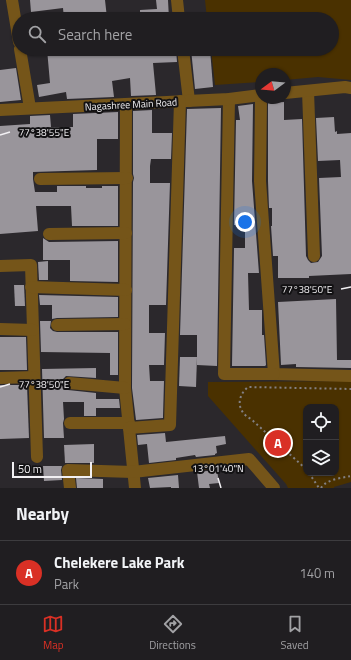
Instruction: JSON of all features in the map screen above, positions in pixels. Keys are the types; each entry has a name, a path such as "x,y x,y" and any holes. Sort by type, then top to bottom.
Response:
{"street":[{"path":"12,0 14,12"},
{"path":"177,0 179,12"},
{"path":"21,56 30,108"},
{"path":"70,424 129,426 170,425 185,101 183,56"},
{"path":"291,92 345,87 351,88"},
{"path":"308,91 314,256"},
{"name":"Nagashree Main Road","path":"0,110 255,97"},
{"path":"229,99 224,374 351,376"},
{"path":"126,104 127,178 125,388 135,488"},
{"path":"261,104 260,181 274,374"},
{"path":"40,179 127,178"},
{"path":"49,234 126,233"},
{"path":"0,266 31,265 37,457"},
{"path":"31,287 126,290"},
{"path":"57,325 125,324"},
{"path":"0,329 33,330"},
{"path":"0,378 34,377"},
{"path":"69,383 125,388"},
{"path":"70,488 68,470 133,472 249,459 274,488"}],"path":[{"path":"303,466 244,414 240,406 240,397 242,393 248,387 351,389"},
{"path":"311,476 320,488 325,483 351,476"}],"shaded area":[{"path":"205,0 351,0 351,80 318,77 291,79 291,68 255,68 255,82 215,85 212,56 339,56 339,12 206,12"},
{"path":"351,381 351,482 334,488 288,488 208,396 208,382"}],"building":[{"path":"30,0 105,0 106,12 63,12 63,8 31,12"},
{"path":"156,0 168,0 169,12 140,12 140,10 157,9"},
{"path":"48,56 177,56 177,62 153,63 156,95 131,96 130,78 112,81 114,97 67,99 66,92 39,97 37,85 50,83"},
{"path":"192,56 211,56 213,87 195,89"},
{"path":"16,68 21,100 0,102 0,70"},
{"path":"253,104 252,181 259,273 248,273 249,310 262,310 262,335 264,335 266,365 232,366 234,248 245,248 245,225 234,225 236,120 240,120 238,106"},
{"path":"268,104 284,104 284,120 302,119 306,256 311,263 318,262 322,256 319,178 341,177 340,160 318,161 316,118 334,117 335,132 337,131 337,134 351,133 351,274 309,276 309,278 278,278 278,256 273,256 271,226 272,208 269,208"},
{"path":"221,108 217,366 197,365 197,335 180,335 187,109"},
{"path":"152,110 152,133 172,133 171,159 151,159 150,166 150,183 170,183 166,305 149,305 149,333 165,333 164,365 149,365 150,381 164,381 163,418 136,420 132,388 134,178 133,111"},
{"path":"118,112 118,139 97,139 97,170 33,172 33,179 35,192 57,192 57,186 86,186 86,188 102,188 102,186 118,186 118,226 72,226 71,206 36,206 38,231 0,234 0,126 30,124 30,116 50,115 51,127 73,127 73,114"},
{"path":"43,238 49,242 118,241 118,282 70,281 70,260 43,260"},
{"path":"48,261 48,280 39,280 38,262"},
{"path":"14,285 24,285 25,306 15,306"},
{"path":"39,295 118,297 118,317 52,319 52,305 40,305"},
{"path":"336,299 337,360 351,360 351,368 296,367 296,364 281,365 278,302"},
{"path":"40,321 51,321 50,328 57,332 118,332 118,375 110,375 110,353 41,352"},
{"path":"0,337 26,337 27,370 0,370"},
{"path":"180,357 197,357 196,387 179,386"},
{"path":"96,368 96,378 66,376 63,379 62,386 68,390 96,393 96,399 119,399 120,408 96,408 96,416 84,416 84,402 63,402 64,438 44,438 42,369"},
{"path":"0,385 27,385 29,438 0,439"},
{"path":"165,433 166,442 225,436 226,444 216,446 217,453 215,455 196,457 195,455 176,458 176,460 149,463 147,444 138,445 137,435"},
{"path":"94,444 94,463 65,463 64,445"},
{"path":"43,466 62,466 62,480 44,481"},
{"path":"217,470 219,483 209,484 210,488 199,488 197,472"},
{"path":"178,475 179,488 150,488 148,478"},
{"path":"76,478 103,479 103,488 77,488"}],"place":[{"name":"Chelekere Lake Park","path":"278,443"}]}
